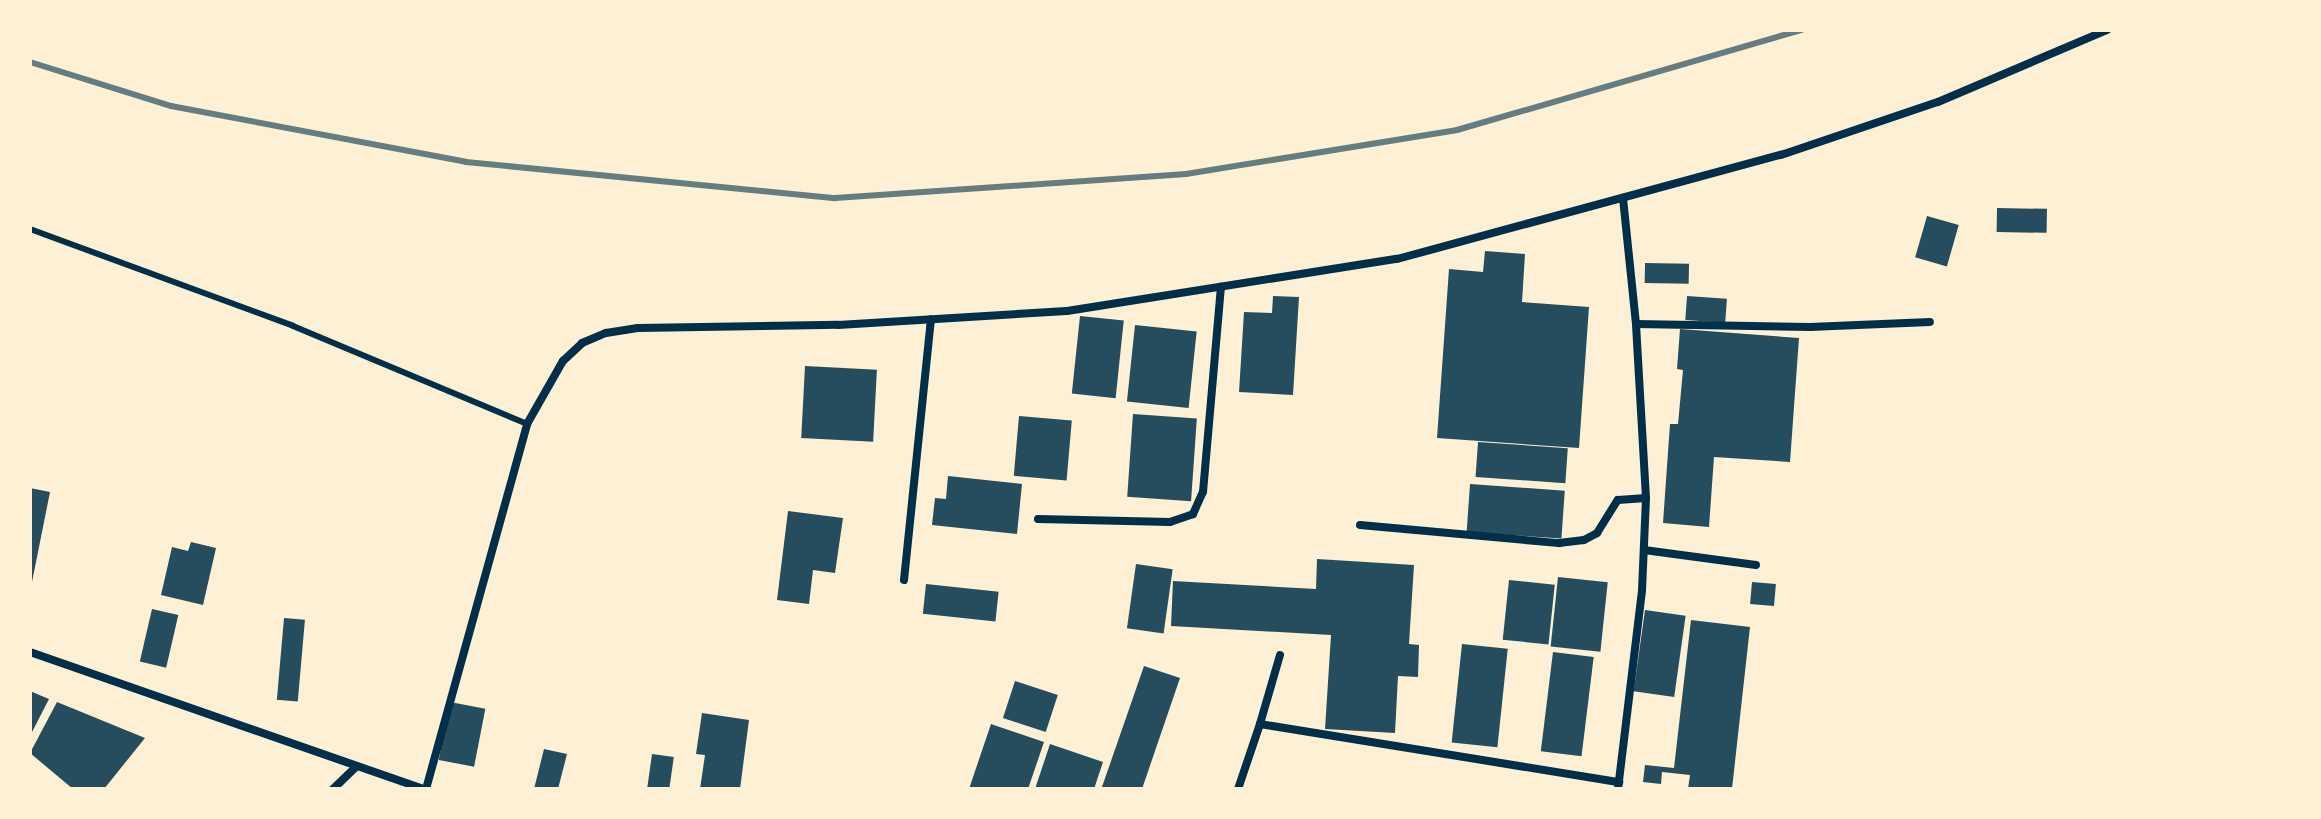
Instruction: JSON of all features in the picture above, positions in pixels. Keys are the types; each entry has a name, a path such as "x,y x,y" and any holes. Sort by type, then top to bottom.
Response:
{"street":[{"path":"30,652 424,789 527,424 563,361 582,343 606,333 638,328 838,325 1067,311 1397,259 1781,155 1938,102 2107,30"},
{"path":"1260,724 1618,785 1644,550 1646,498 1636,324 1623,198"},
{"path":"1038,519 1170,522 1193,514 1203,492 1221,287"},
{"path":"904,580 931,319"},
{"path":"1636,324 1810,327 1930,322"},
{"path":"1360,525 1559,543 1584,540 1597,533 1618,500 1646,498"},
{"path":"1644,550 1756,565"},
{"path":"1238,789 1280,655"},
{"path":"333,789 356,767"}],"lane":[{"path":"30,229 293,326 527,424"}],"building":[{"path":"1997,208 2047,209 2047,233 1997,232"},
{"path":"1927,216 1959,225 1947,266 1915,257"},
{"path":"1485,251 1525,254 1522,302 1589,307 1579,448 1437,438 1449,269 1483,272"},
{"path":"1645,263 1689,264 1689,284 1645,283"},
{"path":"1273,296 1299,297 1293,395 1239,392 1244,312 1272,313"},
{"path":"1687,296 1727,299 1725,323 1685,320"},
{"path":"1080,316 1124,321 1116,398 1072,394"},
{"path":"1135,325 1197,331 1189,408 1127,402"},
{"path":"1680,329 1799,338 1790,462 1714,457 1709,527 1663,523 1670,424 1678,424 1683,370 1677,369"},
{"path":"805,366 877,370 873,442 801,438"},
{"path":"1133,414 1197,418 1191,501 1127,497"},
{"path":"1019,416 1072,421 1067,480 1014,476"},
{"path":"1478,442 1568,448 1565,483 1476,477"},
{"path":"948,476 1022,484 1017,534 932,525 935,498 946,499"},
{"path":"1470,484 1565,491 1561,539 1467,532"},
{"path":"30,488 50,492 31,587 30,587"},
{"path":"788,511 843,518 835,573 813,570 809,604 777,600"},
{"path":"191,542 216,548 203,605 161,595 172,547 188,551"},
{"path":"1317,559 1414,565 1409,644 1419,645 1418,677 1398,676 1395,733 1325,729 1331,635 1171,626 1173,581 1316,589"},
{"path":"1136,564 1173,569 1164,634 1127,628"},
{"path":"1558,577 1608,582 1600,652 1551,647"},
{"path":"1509,580 1555,585 1548,644 1503,640"},
{"path":"1752,582 1776,584 1774,606 1750,604"},
{"path":"926,584 999,592 995,621 923,614"},
{"path":"152,609 178,615 166,668 140,662"},
{"path":"1645,610 1686,616 1674,697 1634,691"},
{"path":"284,618 305,620 298,702 277,700"},
{"path":"1691,620 1750,627 1732,789 1688,789 1690,775 1662,772 1661,784 1643,782 1645,765 1674,768"},
{"path":"1462,644 1508,649 1497,747 1452,742"},
{"path":"1553,652 1594,657 1582,756 1541,751"},
{"path":"1144,666 1180,678 1142,789 1108,789 1102,787"},
{"path":"1015,681 1058,695 1046,732 1003,718"},
{"path":"30,691 49,699 30,736"},
{"path":"57,702 145,738 104,789 73,789 30,753"},
{"path":"450,702 485,709 474,767 439,760"},
{"path":"702,713 749,720 740,789 700,789 705,755 696,754"},
{"path":"991,724 1044,742 1028,789 969,789"},
{"path":"1050,744 1103,762 1094,789 1035,789"},
{"path":"544,749 567,754 558,789 534,789"},
{"path":"652,754 674,757 669,789 647,789"}],"railway":[{"path":"30,62 171,106 466,162 835,198 1186,174 1457,130 1802,30"}]}
